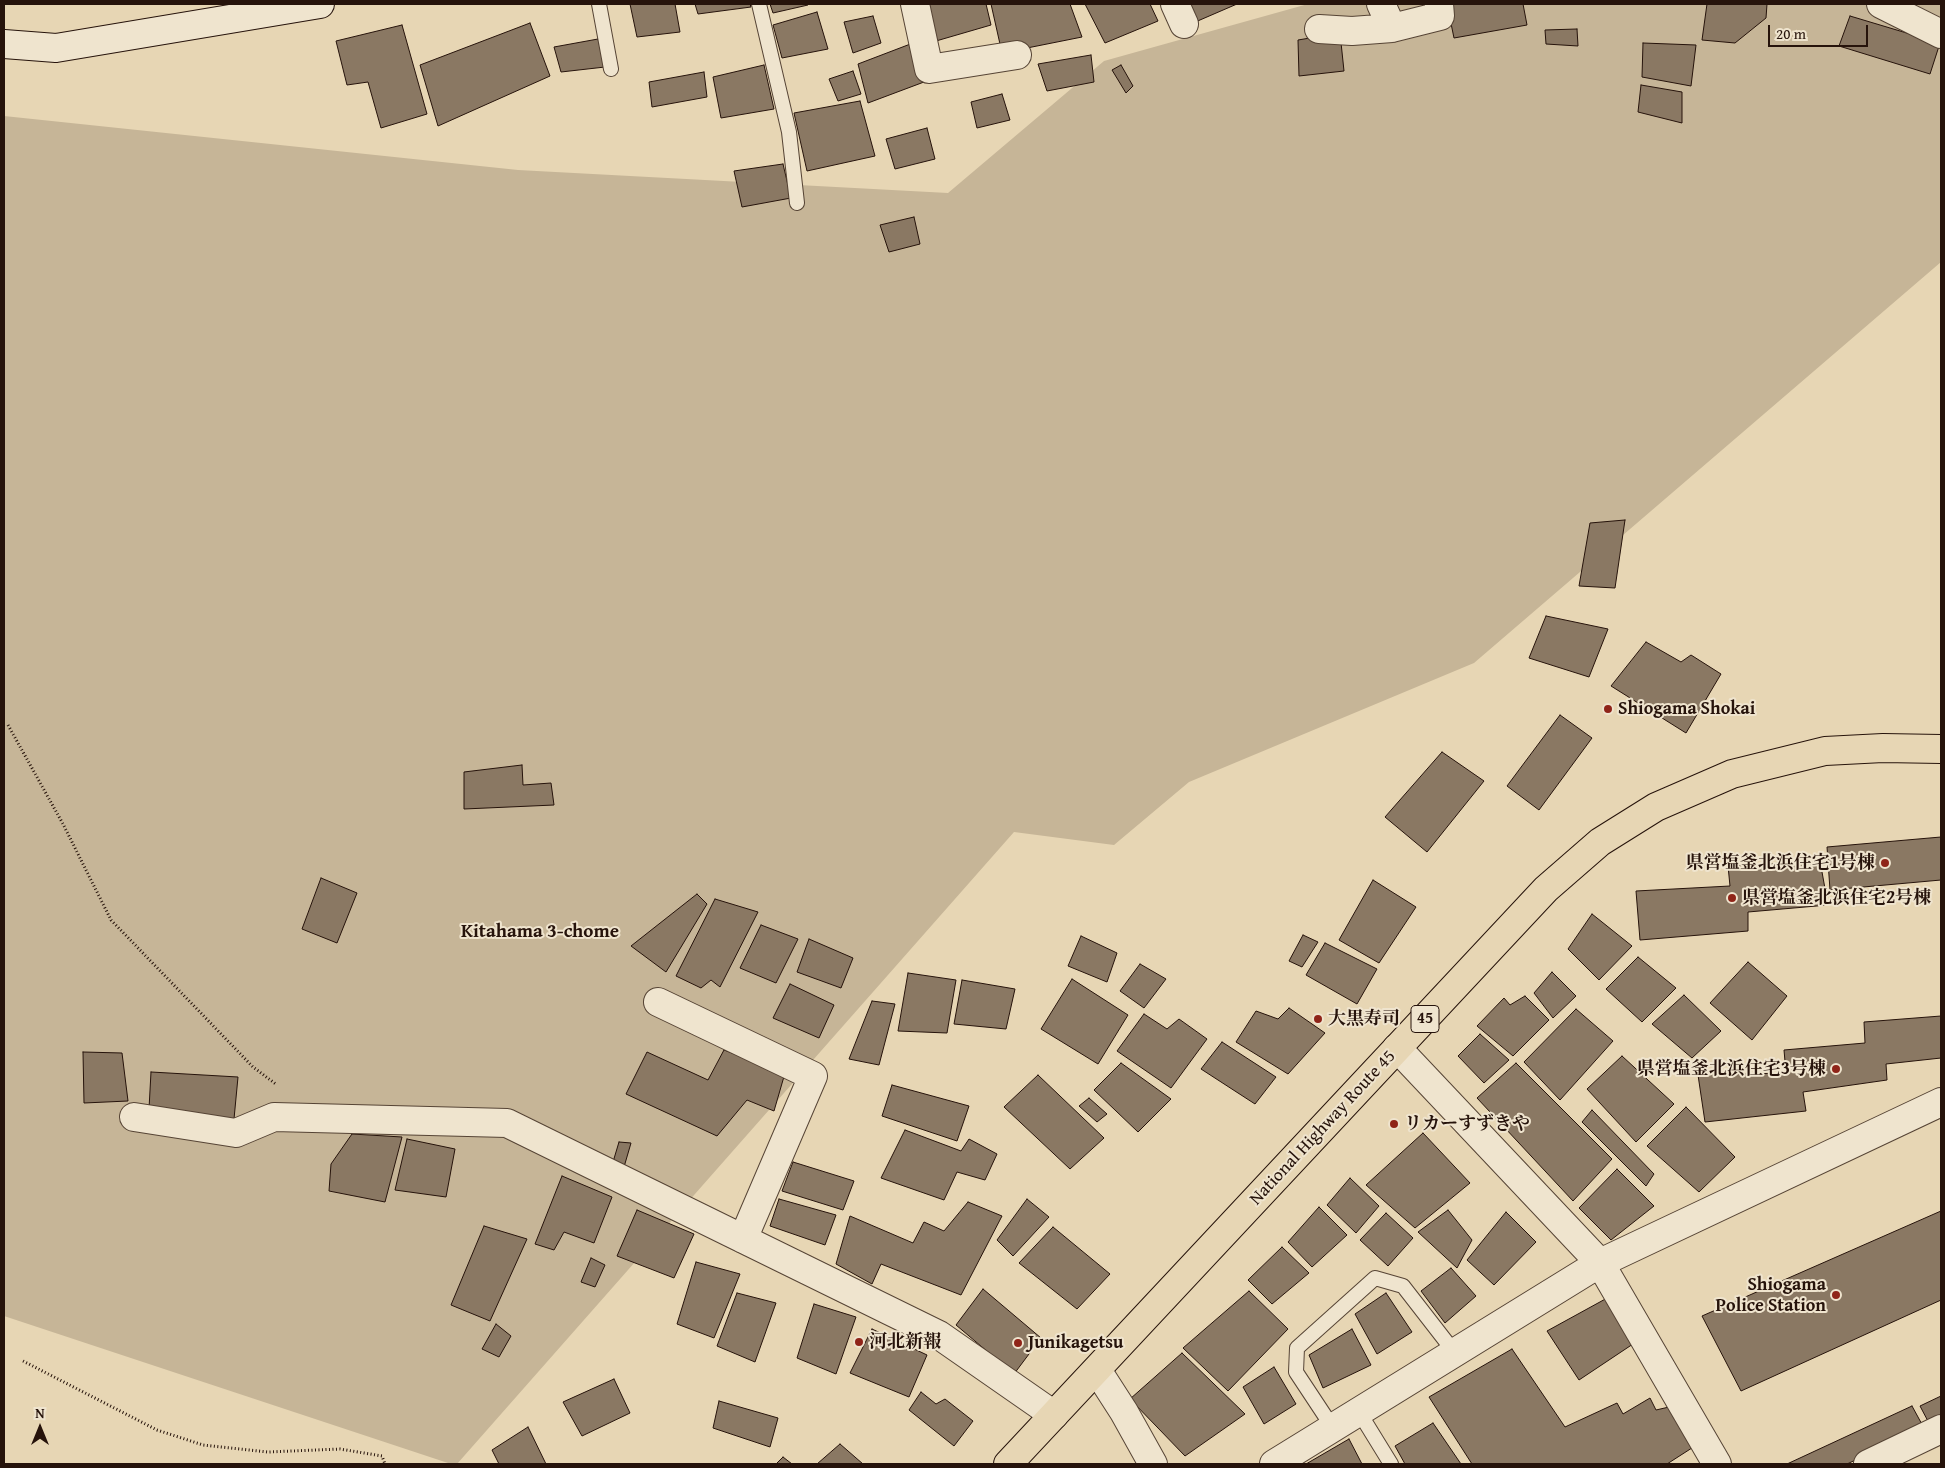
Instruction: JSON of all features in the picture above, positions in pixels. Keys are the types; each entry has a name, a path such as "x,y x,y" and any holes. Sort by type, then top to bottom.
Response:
{"highway":[{"name":"National Highway Route 45","path":"1008,1464 1546,889 1600,842 1656,807 1732,774 1825,751 1883,748 1941,750"}],"street":[{"path":"4,44 56,48 225,12 320,4"},
{"path":"915,4 929,69 1017,55"},
{"path":"1381,4 1392,28"},
{"path":"1319,29 1352,31 1392,28 1440,16 1439,4"},
{"path":"1881,4 1941,34"},
{"path":"658,1002 813,1076 743,1239"},
{"path":"1397,1048 1600,1263 1717,1464"},
{"path":"1274,1464 1600,1263 1941,1102"},
{"path":"134,1117 236,1133 274,1117 508,1124 939,1335 1054,1416"},
{"path":"1097,1370 1124,1412 1153,1464"},
{"path":"1868,1464 1941,1429"}],"lane":[{"path":"599,4 611,68"},
{"path":"759,4 789,132 797,203"},
{"path":"1333,1428 1296,1372 1297,1348 1375,1278 1403,1286 1455,1352"},
{"path":"1359,1412 1391,1464"}],"path":[{"path":"8,725 64,824 111,920 253,1067 283,1090"},
{"path":"23,1361 156,1430 203,1445 268,1452 340,1449 382,1456 385,1464"}],"shaded area":[{"path":"1308,4 1941,4 1941,262 1474,663 1189,782 1114,845 1014,832 457,1464 451,1464 4,1316 4,116 518,170 948,193 1104,61"}],"building":[{"path":"630,4 675,4 680,32 637,37"},
{"path":"695,4 750,4 751,7 698,14"},
{"path":"770,4 808,4 808,5 773,13"},
{"path":"928,4 986,4 991,25 936,41"},
{"path":"991,4 1070,4 1082,37 1002,53"},
{"path":"1085,4 1150,4 1158,21 1105,43"},
{"path":"1184,4 1237,4 1193,23"},
{"path":"1447,4 1523,4 1527,25 1454,38"},
{"path":"1707,4 1767,4 1766,18 1735,43 1702,40"},
{"path":"817,12 828,49 782,58 773,25"},
{"path":"873,16 881,43 853,53 844,22"},
{"path":"1850,16 1940,43 1930,74 1839,46"},
{"path":"530,23 550,76 438,126 420,65"},
{"path":"402,25 427,114 381,128 368,82 347,85 336,41"},
{"path":"1577,29 1578,46 1546,44 1545,30"},
{"path":"1340,33 1344,71 1299,76 1298,40"},
{"path":"598,39 605,67 561,72 554,47"},
{"path":"913,43 924,82 868,103 858,64"},
{"path":"1643,43 1696,45 1691,86 1642,77"},
{"path":"1091,55 1094,82 1047,91 1038,64"},
{"path":"764,65 774,109 721,118 713,77"},
{"path":"1121,65 1133,86 1126,93 1112,70"},
{"path":"853,71 861,94 838,101 829,79"},
{"path":"704,72 707,97 652,107 649,82"},
{"path":"1641,85 1682,92 1682,123 1638,112"},
{"path":"1002,94 1010,120 977,128 971,102"},
{"path":"860,101 875,156 807,171 794,113"},
{"path":"927,128 935,159 895,169 886,139"},
{"path":"783,164 791,198 742,207 734,171"},
{"path":"914,217 920,244 889,252 880,225"},
{"path":"1625,520 1615,588 1579,586 1590,523"},
{"path":"1546,616 1608,629 1589,677 1529,658"},
{"path":"1646,642 1681,662 1691,655 1721,674 1686,733 1611,686"},
{"path":"1560,715 1592,738 1539,810 1507,786"},
{"path":"1442,752 1484,781 1427,852 1385,817"},
{"path":"522,765 523,785 551,783 554,805 464,809 464,772"},
{"name":"県営塩釜北浜住宅1号棟","path":"1941,837 1941,880 1830,890 1827,847"},
{"name":"県営塩釜北浜住宅2号棟","path":"1820,861 1828,905 1748,912 1748,931 1640,940 1636,891 1730,886 1728,866"},
{"path":"321,878 357,893 337,943 302,929"},
{"path":"1373,880 1416,907 1379,963 1339,940"},
{"path":"697,894 707,904 666,972 631,946"},
{"path":"715,899 758,912 720,987 711,980 701,988 676,976"},
{"path":"1592,914 1632,946 1599,980 1568,949"},
{"path":"761,925 798,939 776,983 740,968"},
{"path":"1303,935 1318,942 1302,967 1289,961"},
{"path":"1081,936 1117,953 1107,982 1068,966"},
{"path":"809,939 853,958 841,988 797,972"},
{"path":"1325,943 1377,969 1357,1004 1306,975"},
{"path":"1638,957 1676,988 1642,1022 1606,989"},
{"path":"1748,962 1787,996 1752,1040 1710,1003"},
{"path":"1140,964 1166,979 1144,1008 1120,991"},
{"path":"1552,972 1576,996 1553,1018 1534,993"},
{"path":"908,973 956,980 947,1033 898,1031"},
{"path":"1072,979 1128,1015 1098,1064 1041,1029"},
{"path":"962,980 1015,989 1006,1029 954,1024"},
{"path":"790,984 834,1005 819,1038 773,1018"},
{"path":"1684,995 1721,1031 1692,1058 1652,1024"},
{"path":"1525,996 1549,1020 1513,1056 1477,1026 1504,998 1510,1005"},
{"path":"872,1001 895,1004 879,1065 849,1059"},
{"path":"1289,1008 1325,1033 1288,1074 1236,1042 1256,1011 1278,1019"},
{"path":"1576,1009 1613,1041 1560,1100 1524,1062"},
{"path":"1144,1014 1167,1029 1179,1019 1207,1039 1171,1088 1117,1051"},
{"name":"県営塩釜北浜住宅3号棟","path":"1941,1016 1941,1058 1886,1064 1887,1080 1803,1092 1806,1111 1705,1122 1698,1075 1786,1073 1784,1050 1865,1043 1864,1022"},
{"path":"1480,1034 1509,1060 1484,1083 1458,1056"},
{"path":"1222,1042 1276,1077 1255,1104 1201,1069"},
{"path":"724,1050 785,1073 774,1111 747,1100 717,1136 626,1094 647,1052 708,1080"},
{"path":"83,1052 122,1053 128,1101 84,1103"},
{"path":"1622,1056 1674,1104 1636,1142 1587,1089"},
{"path":"1121,1063 1171,1099 1138,1132 1094,1090"},
{"path":"1516,1063 1612,1159 1573,1201 1477,1098"},
{"path":"151,1072 238,1077 234,1119 149,1109"},
{"path":"1038,1075 1104,1138 1070,1169 1004,1107"},
{"path":"892,1085 969,1106 957,1141 882,1116"},
{"path":"1089,1098 1107,1114 1097,1122 1079,1106"},
{"path":"1686,1107 1735,1157 1699,1192 1647,1146"},
{"path":"1592,1110 1654,1174 1646,1186 1582,1122"},
{"path":"905,1130 961,1151 969,1139 997,1154 985,1180 957,1172 944,1200 881,1178"},
{"path":"1423,1133 1470,1183 1415,1228 1366,1185"},
{"path":"352,1134 402,1137 385,1202 329,1191 331,1164"},
{"path":"407,1139 455,1149 446,1197 395,1190"},
{"path":"619,1142 631,1143 624,1167 613,1162"},
{"path":"793,1162 854,1181 843,1210 782,1191"},
{"path":"1617,1169 1654,1206 1611,1240 1579,1208"},
{"path":"562,1176 612,1197 594,1243 564,1232 554,1250 535,1244"},
{"path":"1350,1178 1379,1206 1356,1233 1327,1205"},
{"path":"779,1199 836,1215 825,1245 770,1226"},
{"path":"1027,1199 1049,1217 1013,1256 997,1240"},
{"path":"968,1202 1002,1216 961,1295 881,1264 872,1284 836,1264 850,1216 913,1243 924,1222 944,1231"},
{"path":"1319,1207 1347,1235 1312,1267 1288,1242"},
{"path":"637,1210 694,1234 674,1278 617,1256"},
{"path":"1448,1210 1472,1240 1457,1268 1418,1232"},
{"path":"1941,1211 1941,1300 1741,1391 1702,1316"},
{"path":"1506,1212 1536,1242 1494,1285 1467,1260"},
{"path":"1386,1213 1413,1238 1388,1266 1360,1240"},
{"path":"484,1226 527,1239 490,1321 451,1305"},
{"path":"1053,1227 1110,1274 1077,1309 1019,1263"},
{"path":"1282,1247 1309,1273 1272,1304 1248,1280"},
{"path":"591,1258 605,1265 595,1287 581,1282"},
{"path":"696,1262 740,1274 714,1338 677,1324"},
{"path":"1451,1268 1476,1296 1445,1323 1421,1291"},
{"path":"983,1289 1041,1338 1014,1374 956,1325"},
{"path":"1249,1291 1288,1329 1228,1391 1183,1348"},
{"path":"737,1293 776,1303 755,1362 717,1346"},
{"path":"1386,1293 1412,1332 1377,1354 1355,1314"},
{"path":"1609,1297 1636,1342 1579,1380 1547,1331"},
{"path":"814,1304 856,1317 836,1374 797,1358"},
{"path":"496,1324 511,1336 499,1357 482,1349"},
{"path":"872,1329 927,1355 909,1397 850,1373"},
{"path":"1352,1329 1371,1365 1323,1388 1309,1355"},
{"path":"1512,1349 1565,1427 1617,1403 1623,1414 1650,1398 1656,1410 1669,1407 1695,1446 1667,1464 1472,1464 1429,1397"},
{"path":"1182,1353 1245,1414 1185,1456 1130,1399"},
{"path":"1274,1367 1296,1404 1264,1424 1243,1387"},
{"path":"614,1379 630,1413 582,1436 563,1402"},
{"path":"921,1392 936,1404 945,1399 973,1421 954,1446 909,1410"},
{"path":"1941,1396 1941,1420 1930,1425 1920,1406"},
{"path":"719,1401 778,1418 770,1447 713,1428"},
{"path":"1912,1406 1924,1428 1847,1464 1787,1464"},
{"path":"1433,1423 1461,1464 1405,1464 1395,1446"},
{"path":"528,1427 546,1464 499,1464 492,1450"},
{"path":"1349,1439 1362,1464 1306,1464"},
{"path":"840,1444 863,1464 817,1464"},
{"path":"783,1457 792,1464 776,1464"}],"place":[{"name":"Shiogama Shokai","path":"1608,709"},
{"name":"県営塩釜北浜住宅1号棟","path":"1885,863"},
{"name":"県営塩釜北浜住宅2号棟","path":"1732,898"},
{"name":"大黒寿司","path":"1318,1019"},
{"name":"県営塩釜北浜住宅3号棟","path":"1836,1069"},
{"name":"リカーすずきや","path":"1394,1124"},
{"name":"Shiogama Police Station","path":"1836,1295"},
{"name":"河北新報","path":"859,1342"},
{"name":"Junikagetsu","path":"1018,1343"}],"district":[{"name":"Kitahama 3-chome","path":"540,932"}]}
